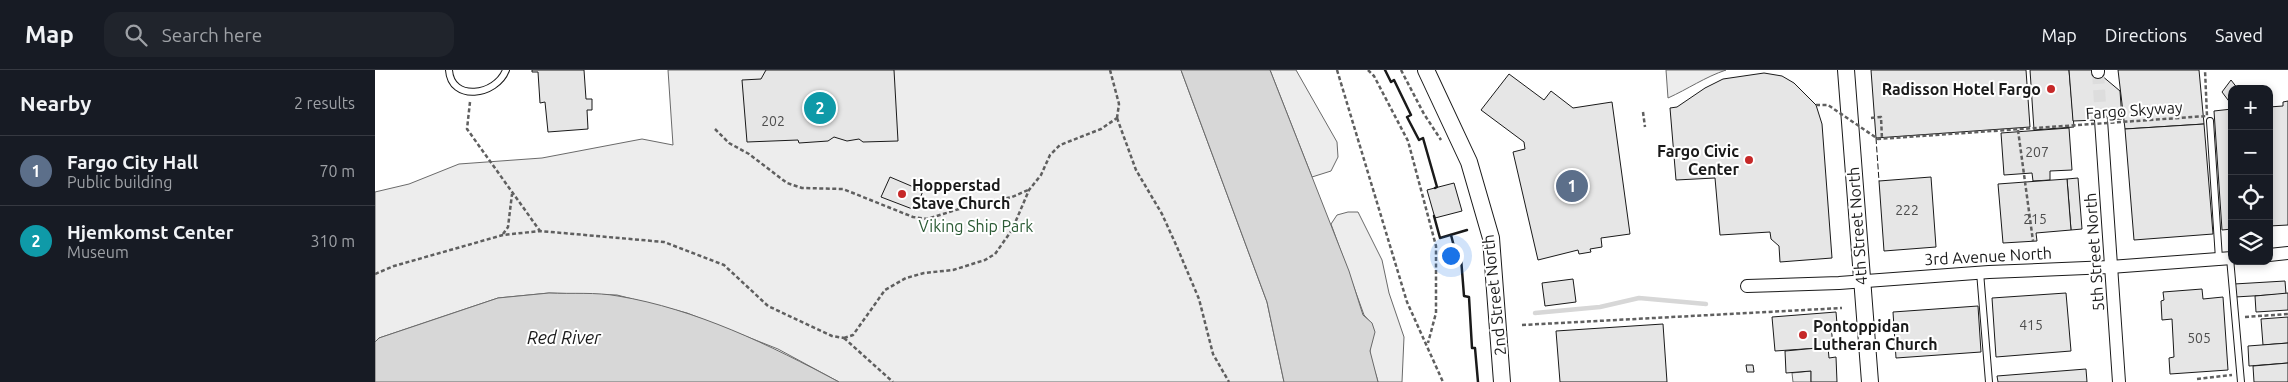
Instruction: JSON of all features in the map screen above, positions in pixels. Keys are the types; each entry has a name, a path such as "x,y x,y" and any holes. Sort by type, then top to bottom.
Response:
{"street":[{"name":"2nd Street North","path":"1426,70 1469,162 1491,238 1502,382"},
{"name":"4th Street North","path":"1846,70 1870,382"},
{"name":"5th Street North","path":"2101,120 2119,382"},
{"path":"2273,255 2288,253"},
{"name":"3rd Avenue North","path":"1747,286 2227,259"}],"lane":[{"path":"449,70 457,86 471,93 486,91 499,80 506,70"},
{"path":"2210,121 2235,318 2241,382"},
{"path":"1980,272 1989,382"}],"path":[{"path":"1110,70 1119,104 1117,118 1136,170 1162,214 1177,247 1199,299 1213,354 1229,382"},
{"path":"1337,70 1407,302 1428,344 1443,382"},
{"path":"1368,70 1408,141 1436,246 1436,313 1428,344"},
{"path":"1401,70 1444,147"},
{"name":"Fargo Skyway","path":"1883,139 2207,116 2205,70"},
{"path":"471,93 467,129 540,231"},
{"path":"1816,105 1828,105 1878,139 1883,139 1881,118 1871,118"},
{"path":"1643,112 1645,127"},
{"path":"375,274 394,266 503,235 540,231 665,242 724,265 768,306 832,336 844,338 853,335 885,290 906,278 924,273 953,270 985,260 995,254 1012,230 1029,190 1041,176 1050,155 1060,145 1101,129 1117,118"},
{"path":"715,129 729,142 749,154 787,183 802,188 843,189 913,217 927,219 972,205 1013,197 1029,190"},
{"path":"2018,130 2033,241"},
{"path":"503,235 508,227 512,208 512,193"},
{"path":"1522,325 1841,308"},
{"path":"2235,318 2288,314"},
{"path":"844,338 893,382"},
{"path":"2197,379 2241,374"}],"green space":[{"name":"Viking Ship Park","path":"668,70 1181,70 1267,302 1284,382 839,382 778,349 687,313 617,295 549,293 498,298 379,338 375,342 375,192 409,184 459,164 542,158 642,139 673,145"},
{"path":"1270,70 1296,70 1337,142 1338,157 1331,171 1312,177"},
{"path":"1666,70 1726,70 1668,98"},
{"path":"1358,212 1382,260 1389,293 1404,337 1402,382 1378,382 1370,355 1372,325 1364,315 1331,224 1337,215"},
{"path":"1811,371 1811,382 1793,382 1792,373"}],"water":[{"path":"1181,70 1270,70 1349,271 1363,315 1372,323 1375,332 1370,351 1378,382 1284,382 1267,302"},
{"name":"Red River","path":"549,293 610,295 676,310 732,330 839,382 375,382 375,342 379,338 498,298"}],"building":[{"path":"532,70 584,70 586,99 592,99 592,110 587,110 588,129 548,132 545,102 540,103 538,72 532,72"},
{"path":"766,70 894,70 898,141 863,142 859,139 847,141 834,137 828,141 799,143 798,140 747,142 742,80 761,79"},
{"path":"1871,70 2026,70 2030,127 1876,138"},
{"name":"Radisson Hotel Fargo","path":"2030,70 2069,70 2074,127 2034,130"},
{"path":"2069,70 2095,70 2120,91 2122,119 2073,121"},
{"path":"2118,70 2199,70 2204,124 2125,129"},
{"name":"Fargo Civic Center","path":"1764,73 1782,76 1794,83 1816,105 1822,124 1832,258 1780,262 1779,246 1771,239 1770,232 1720,235 1715,178 1676,180 1670,108 1677,107 1705,88 1723,79"},
{"path":"1509,74 1544,100 1551,91 1573,108 1612,102 1630,234 1601,238 1602,247 1590,249 1591,252 1579,254 1578,250 1538,260 1513,152 1525,149 1524,142 1481,110"},
{"path":"2231,80 2235,85 2228,85 2228,100 2222,92"},
{"path":"2288,101 2288,225 2273,226 2273,107 2283,106 2283,102"},
{"path":"2228,109 2228,229 2222,230 2214,111"},
{"path":"2204,124 2213,234 2134,240 2125,129"},
{"path":"2069,128 2072,170 2050,171 2050,180 2033,181 2032,173 2004,175 2001,133"},
{"name":"Hopperstad Stave Church","path":"890,177 923,191 915,210 881,197"},
{"path":"1931,177 1936,247 1884,251 1879,181"},
{"path":"2078,178 2082,229 2071,230 2067,179"},
{"path":"2067,179 2071,230 2036,233 2037,241 2003,243 1998,184"},
{"path":"1454,183 1462,211 1435,218 1427,190"},
{"path":"1573,279 1576,302 1545,306 1542,283"},
{"path":"2285,281 2286,294 2235,297 2234,284"},
{"path":"2202,289 2203,299 2223,297 2228,370 2170,374 2169,358 2174,357 2172,319 2162,320 2161,301 2164,300 2163,292"},
{"path":"2066,293 2071,351 1996,357 1992,298"},
{"path":"2288,293 2288,310 2256,312 2255,296"},
{"path":"1978,306 1981,352 1896,358 1893,312"},
{"name":"Pontoppidan Lutheran Church","path":"1836,312 1837,324 1831,324 1833,347 1775,351 1772,317"},
{"path":"2288,317 2288,343 2263,345 2261,319"},
{"path":"1663,324 1667,382 1560,382 1556,331"},
{"path":"2288,343 2288,363 2249,366 2248,346"},
{"path":"1828,347 1829,358 1836,357 1837,382 1811,382 1811,371 1786,373 1785,351"},
{"path":"2288,363 2288,382 2254,382 2253,366"},
{"path":"1746,365 1753,365 1754,372 1747,372"},
{"path":"2086,369 2087,382 1998,382 1997,376"}],"waterway":[{"path":"1535,313 1600,307 1639,298 1706,304"}],"tunnel":[{"path":"2098,72 2101,120"}],"fence":[{"path":"1876,138 1879,181"}],"wall":[{"path":"1385,70 1391,82 1394,80 1411,115 1407,117 1419,140 1423,138 1437,187 1435,188"},
{"path":"1434,216 1440,238 1467,230"},
{"path":"1451,235 1457,258 1461,258 1464,296 1469,297 1472,348 1475,348 1478,382"}],"place":[{"name":"Radisson Hotel Fargo","path":"2051,89"},
{"name":"Hjemkomst Center","path":"820,108"},
{"name":"Fargo Civic Center","path":"1749,160"},
{"name":"Fargo City Hall","path":"1572,186"},
{"name":"Hopperstad Stave Church","path":"902,194"},
{"name":"Pontoppidan Lutheran Church","path":"1803,335"}]}
